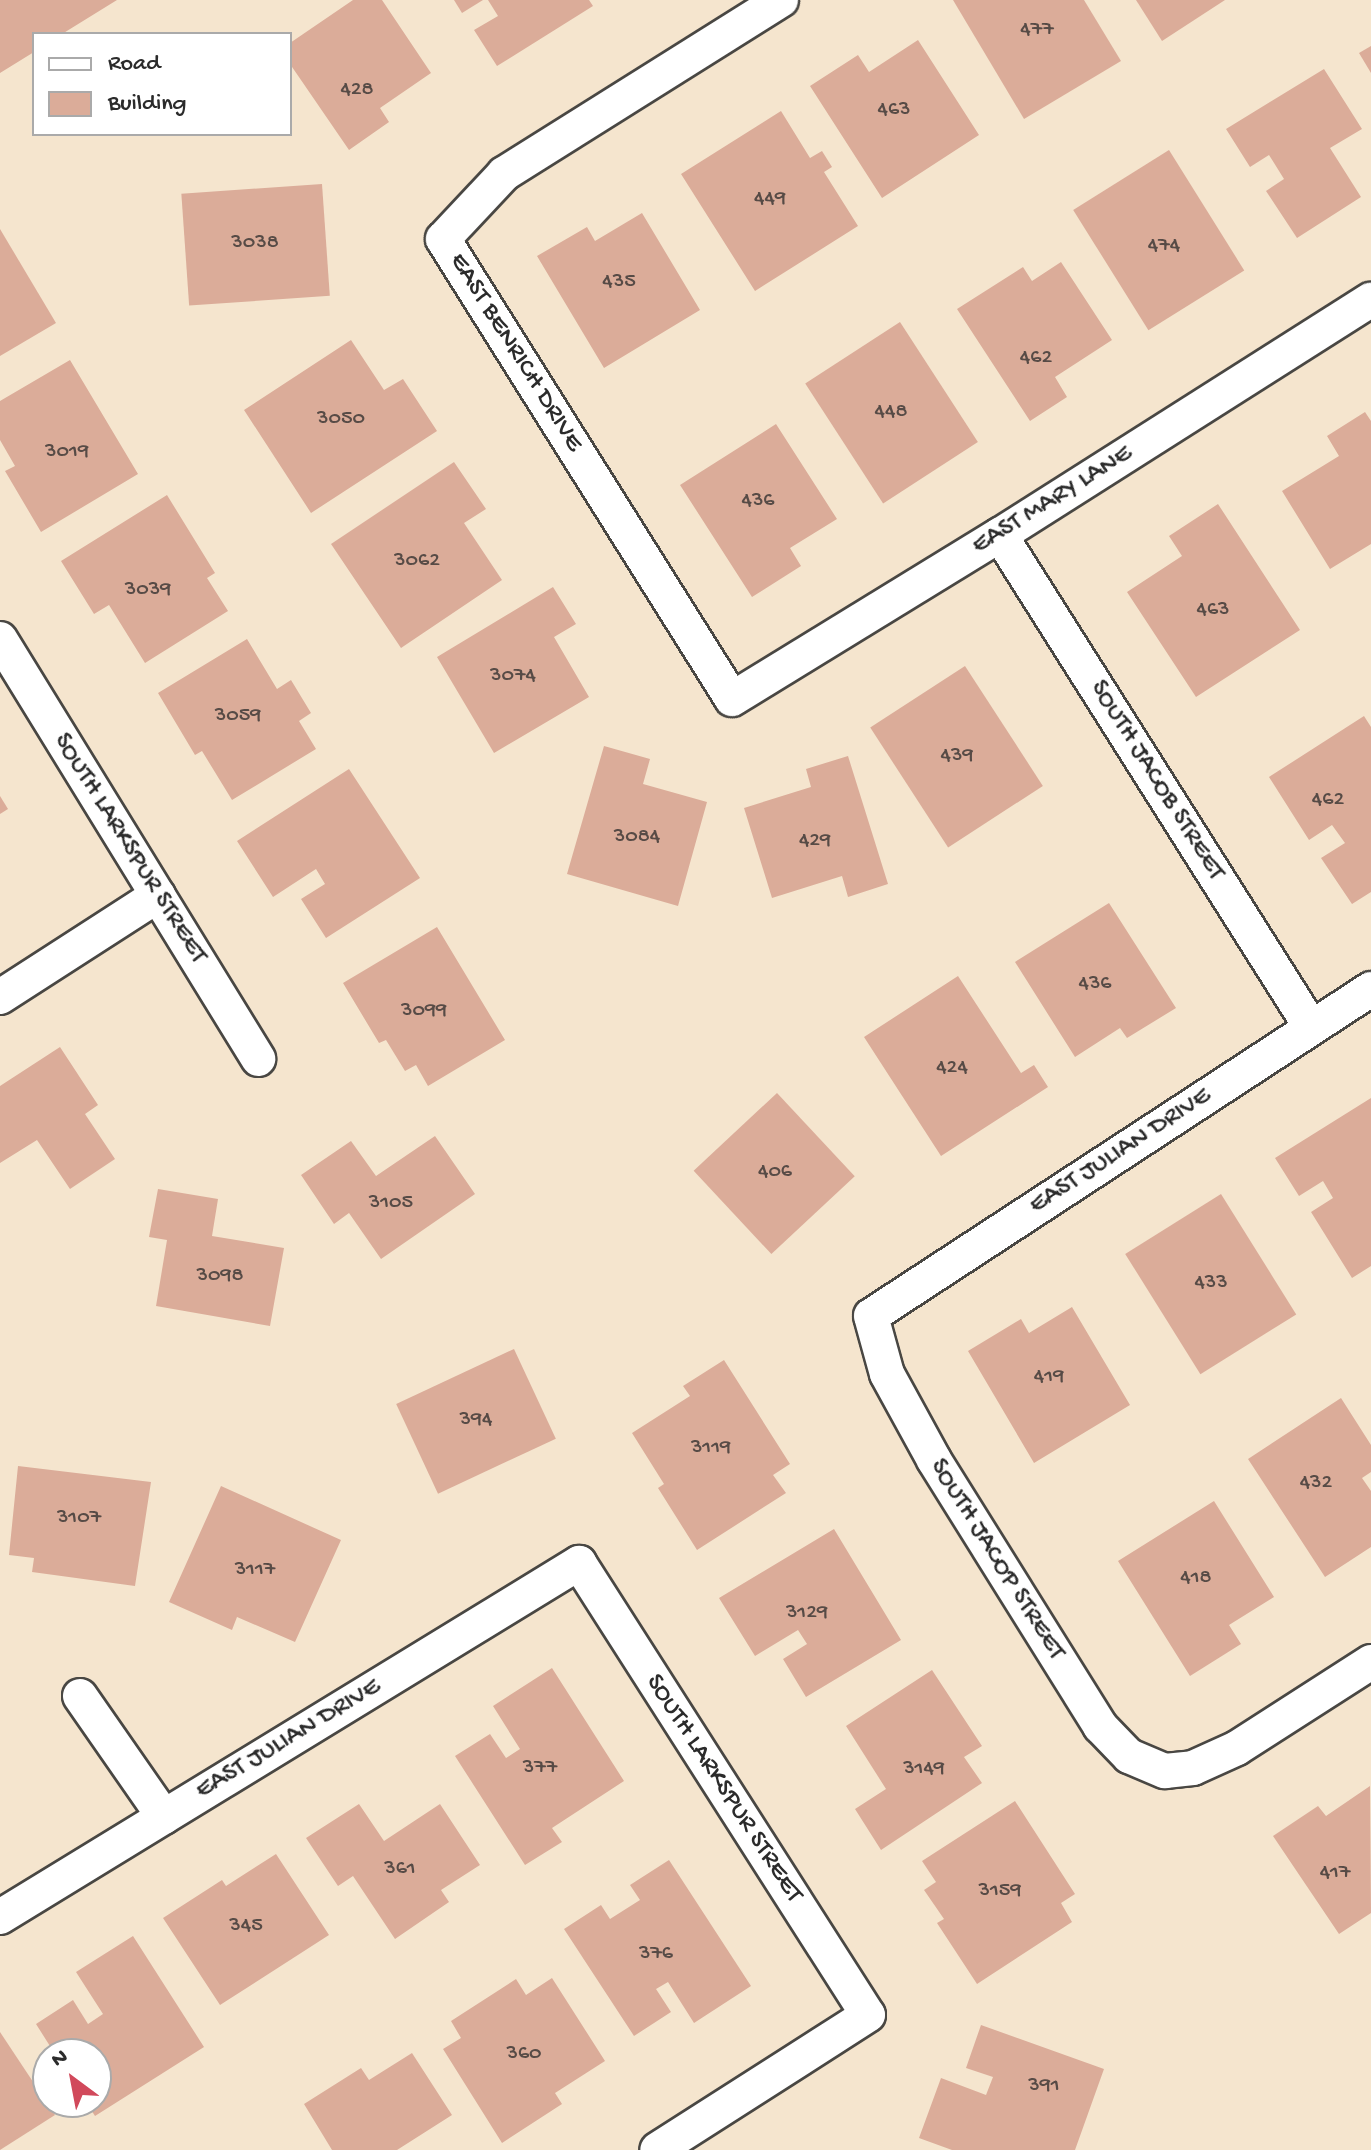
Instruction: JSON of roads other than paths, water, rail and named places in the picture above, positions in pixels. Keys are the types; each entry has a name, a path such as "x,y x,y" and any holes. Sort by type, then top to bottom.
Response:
{"street":[{"name":"EAST BENRICH DRIVE","path":"732,699 443,239 504,174 781,0"},
{"name":"EAST MARY LANE","path":"732,699 1000,535 1371,300"},
{"name":"SOUTH JACOB STREET","path":"1000,535 1311,1027"},
{"name":"SOUTH LARKSPUR STREET","path":"0,639 258,1059"},
{"path":"0,997 158,895"},
{"name":"EAST JULIAN DRIVE","path":"871,1316 1371,989"},
{"name":"SOUTH JACOP STREET","path":"871,1316 887,1374 934,1460 1100,1726 1129,1756 1165,1771 1193,1768 1237,1748 1371,1662"},
{"name":"EAST JULIAN DRIVE","path":"0,1917 579,1563"},
{"name":"SOUTH LARKSPUR STREET","path":"579,1563 868,2015 657,2150"},
{"path":"80,1696 164,1817"}]}
